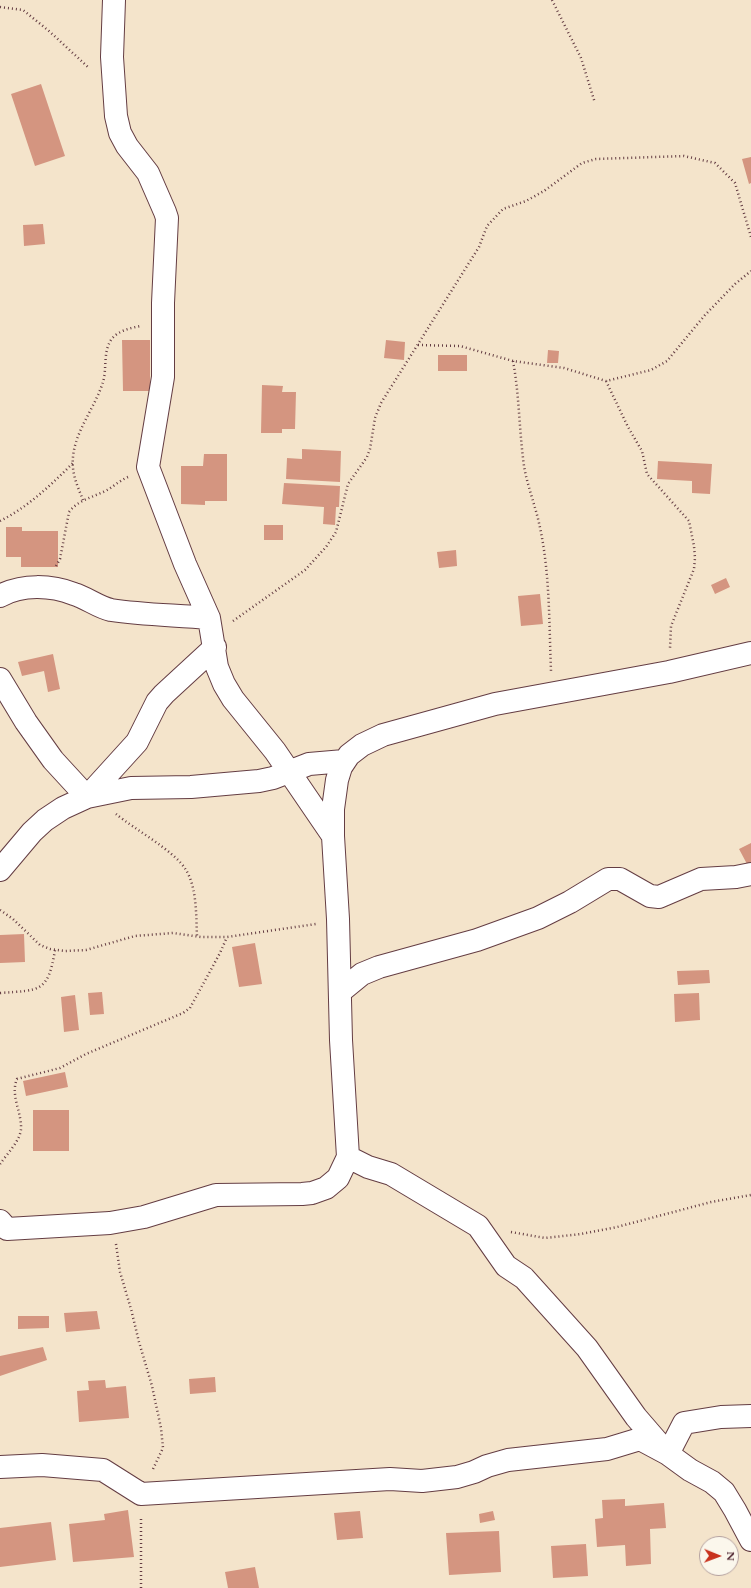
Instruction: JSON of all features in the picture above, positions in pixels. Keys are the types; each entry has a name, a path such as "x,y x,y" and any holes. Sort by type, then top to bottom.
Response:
{"street":[{"path":"114,0 112,57 116,116 120,133 127,146 148,173 165,212 167,229 163,321 163,376 148,467 209,618 217,667 224,684 233,699 275,751 333,836"},
{"path":"0,596 20,589 44,587 60,589 75,594 110,610 209,618"},
{"path":"87,797 137,742 150,716 164,694 177,680 214,647"},
{"path":"0,1221 7,1229 111,1222 144,1217 216,1195 312,1193 326,1188 338,1178 348,1158 341,1040 338,920 333,836 333,809 337,780 344,761 362,745 383,735 495,704 669,672 751,653"},
{"path":"0,679 26,722 53,760 87,797"},
{"path":"0,870 32,832 45,820 63,808 87,797 131,788 191,787 259,781 272,778 309,764 344,761"},
{"path":"340,992 362,974 379,967 477,940 538,918 570,902 608,879 620,879 650,896 659,897 701,879 736,877 751,874"},
{"path":"348,1158 368,1167 390,1174 478,1226 506,1266 524,1278 586,1348 636,1417 668,1454"},
{"path":"668,1454 684,1423 721,1417 751,1416"},
{"path":"0,1467 42,1465 103,1470 142,1494 390,1479 422,1481 450,1478 474,1472 487,1466 508,1460 607,1449 640,1439 668,1454 690,1470 712,1482 724,1492 751,1540"}],"path":[{"path":"552,0 580,58 595,103"},
{"path":"0,7 23,10 49,31 115,92"},
{"path":"214,647 233,621 306,570 326,548 336,532 348,484 367,457 370,449 375,418 381,403 479,247 487,226 503,209 544,191 582,163 596,159 684,156 716,163 734,183 751,236"},
{"path":"418,345 460,346 513,361 564,368 606,381 651,370 667,361 705,315 735,284 751,271"},
{"path":"83,500 76,481 73,463 76,443 103,380 110,341 123,331 163,321"},
{"path":"513,361 517,380 523,458 528,488 539,523 547,571 552,694"},
{"path":"606,381 628,427 642,451 647,474 689,520 694,546 694,569 671,626 669,672"},
{"path":"0,521 12,515 35,499 73,463"},
{"path":"44,587 60,560 69,512 73,507 83,500 109,489 121,480 148,467"},
{"path":"87,797 104,804 165,849 185,868 192,889 197,936"},
{"path":"0,910 13,919 40,945 55,950 86,950 135,936 173,933 197,936 227,937 338,920"},
{"path":"0,1164 16,1141 21,1129 15,1089 17,1079 60,1068 86,1054 183,1013 190,1008 227,937"},
{"path":"0,993 26,991 39,988 47,980 52,967 55,950"},
{"path":"478,1226 545,1238 581,1234 617,1227 711,1202 751,1195"},
{"path":"111,1222 120,1272 152,1386 161,1428 163,1448 142,1494 141,1588"}],"building":[{"path":"41,84 65,156 35,166 11,94"},
{"path":"751,157 751,183 749,184 742,159"},
{"path":"43,224 45,244 24,246 23,225"},
{"path":"122,340 150,340 150,391 123,391"},
{"path":"386,340 405,342 404,360 384,358"},
{"path":"548,350 559,351 558,363 547,363"},
{"path":"438,355 467,355 467,371 438,371"},
{"path":"262,385 283,386 282,392 296,392 295,429 282,429 282,433 261,433"},
{"path":"302,449 341,451 340,482 286,479 287,458 302,459"},
{"path":"204,454 227,454 227,501 205,501 205,505 181,504 181,466 203,466"},
{"path":"658,461 712,464 710,494 692,493 692,481 657,479"},
{"path":"284,483 340,486 339,507 336,507 335,525 323,524 324,507 282,504"},
{"path":"264,525 283,525 283,540 264,540"},
{"path":"6,527 22,527 22,531 58,531 58,567 21,567 21,557 6,557"},
{"path":"456,550 457,566 439,568 437,552"},
{"path":"726,578 730,587 715,594 711,585"},
{"path":"540,594 543,624 521,626 518,596"},
{"path":"53,654 60,689 48,692 44,671 22,676 18,662"},
{"path":"751,843 751,862 747,864 739,849"},
{"path":"24,934 25,962 0,963 0,935"},
{"path":"255,943 262,984 239,987 232,947"},
{"path":"709,970 710,983 678,985 677,971"},
{"path":"102,992 104,1014 90,1015 88,993"},
{"path":"699,993 700,1020 675,1022 674,994"},
{"path":"75,995 79,1030 64,1032 61,997"},
{"path":"65,1072 68,1087 26,1096 23,1081"},
{"path":"33,1110 69,1110 69,1151 33,1151"},
{"path":"97,1311 100,1329 66,1332 64,1313"},
{"path":"18,1316 49,1316 49,1328 18,1329"},
{"path":"43,1347 47,1360 0,1376 0,1356"},
{"path":"215,1377 216,1392 190,1394 189,1379"},
{"path":"105,1380 106,1388 126,1386 129,1418 79,1422 77,1391 89,1390 88,1381"},
{"path":"625,1499 625,1506 664,1503 666,1528 650,1529 651,1564 626,1566 625,1545 597,1547 595,1519 603,1518 602,1500"},
{"path":"128,1510 134,1557 73,1562 69,1524 105,1520 104,1514"},
{"path":"360,1511 363,1538 337,1540 334,1513"},
{"path":"493,1511 495,1520 480,1523 479,1514"},
{"path":"51,1522 56,1560 0,1567 0,1528"},
{"path":"499,1531 501,1572 449,1575 446,1533"},
{"path":"586,1544 588,1576 553,1578 551,1546"},
{"path":"255,1567 259,1588 228,1588 225,1572"}]}
